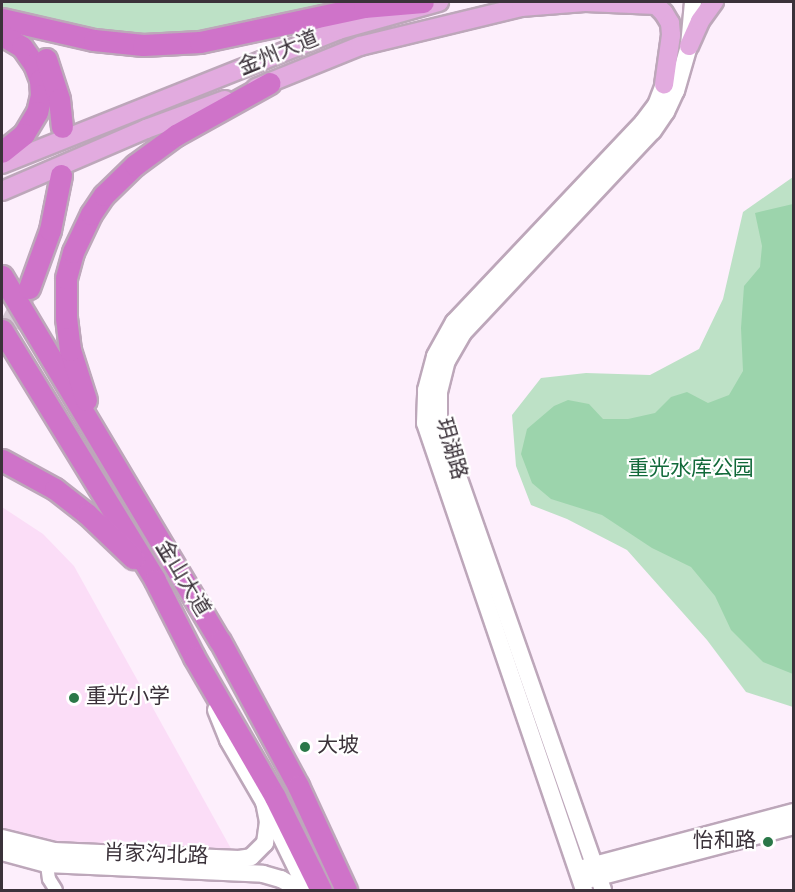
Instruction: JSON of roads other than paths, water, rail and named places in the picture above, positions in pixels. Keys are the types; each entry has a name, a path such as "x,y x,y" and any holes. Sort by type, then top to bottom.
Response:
{"highway":[{"path":"6,26 143,45 200,42 364,7 423,2"},
{"path":"6,26 49,62 59,99 62,128"},
{"path":"2,152 24,134 37,112 41,95 40,80 34,64 6,26"},
{"path":"102,442 70,350 66,318 66,278 73,252 91,214 104,195 135,165 176,135 270,83"},
{"path":"29,288 50,230 61,175"},
{"name":"金山大道","path":"2,276 220,641 298,786 346,891"},
{"name":"金山大道","path":"2,330 155,580 194,657 275,797 321,891"},
{"path":"2,460 55,489 87,514 155,580"}],"main road":[{"name":"金州大道","path":"2,164 338,30 439,2"},
{"path":"521,8 546,2"},
{"name":"金州大道","path":"2,191 146,129 270,83 360,46 521,8 586,2 656,5 670,23 671,35 664,85"},
{"name":"玥湖路","path":"589,879 425,423 426,390 435,356 454,322 643,122 656,105 677,44 682,2"},
{"name":"玥湖路","path":"589,879 439,421 439,392 447,361 463,333 653,131 675,92 689,46 693,2"},
{"path":"689,46 700,21 714,2"},
{"path":"194,657 228,740 264,802 308,891"},
{"name":"肖家沟北路","path":"2,838 46,857 96,855 239,859 251,857 265,843 268,833 264,802"},
{"path":"589,879 794,812"},
{"path":"589,879 794,826"},
{"name":"肖家沟北路","path":"2,852 263,874 281,879 300,891"}],"street":[{"path":"46,857 49,879 56,891"}],"tunnel":[{"path":"2,335 10,325 27,292"}],"place":[{"name":"重光小学","path":"74,698"},
{"name":"大坡","path":"305,747"},
{"name":"怡和路","path":"768,842"}],"park label":[{"name":"重光水库公园","path":"691,470"}]}
